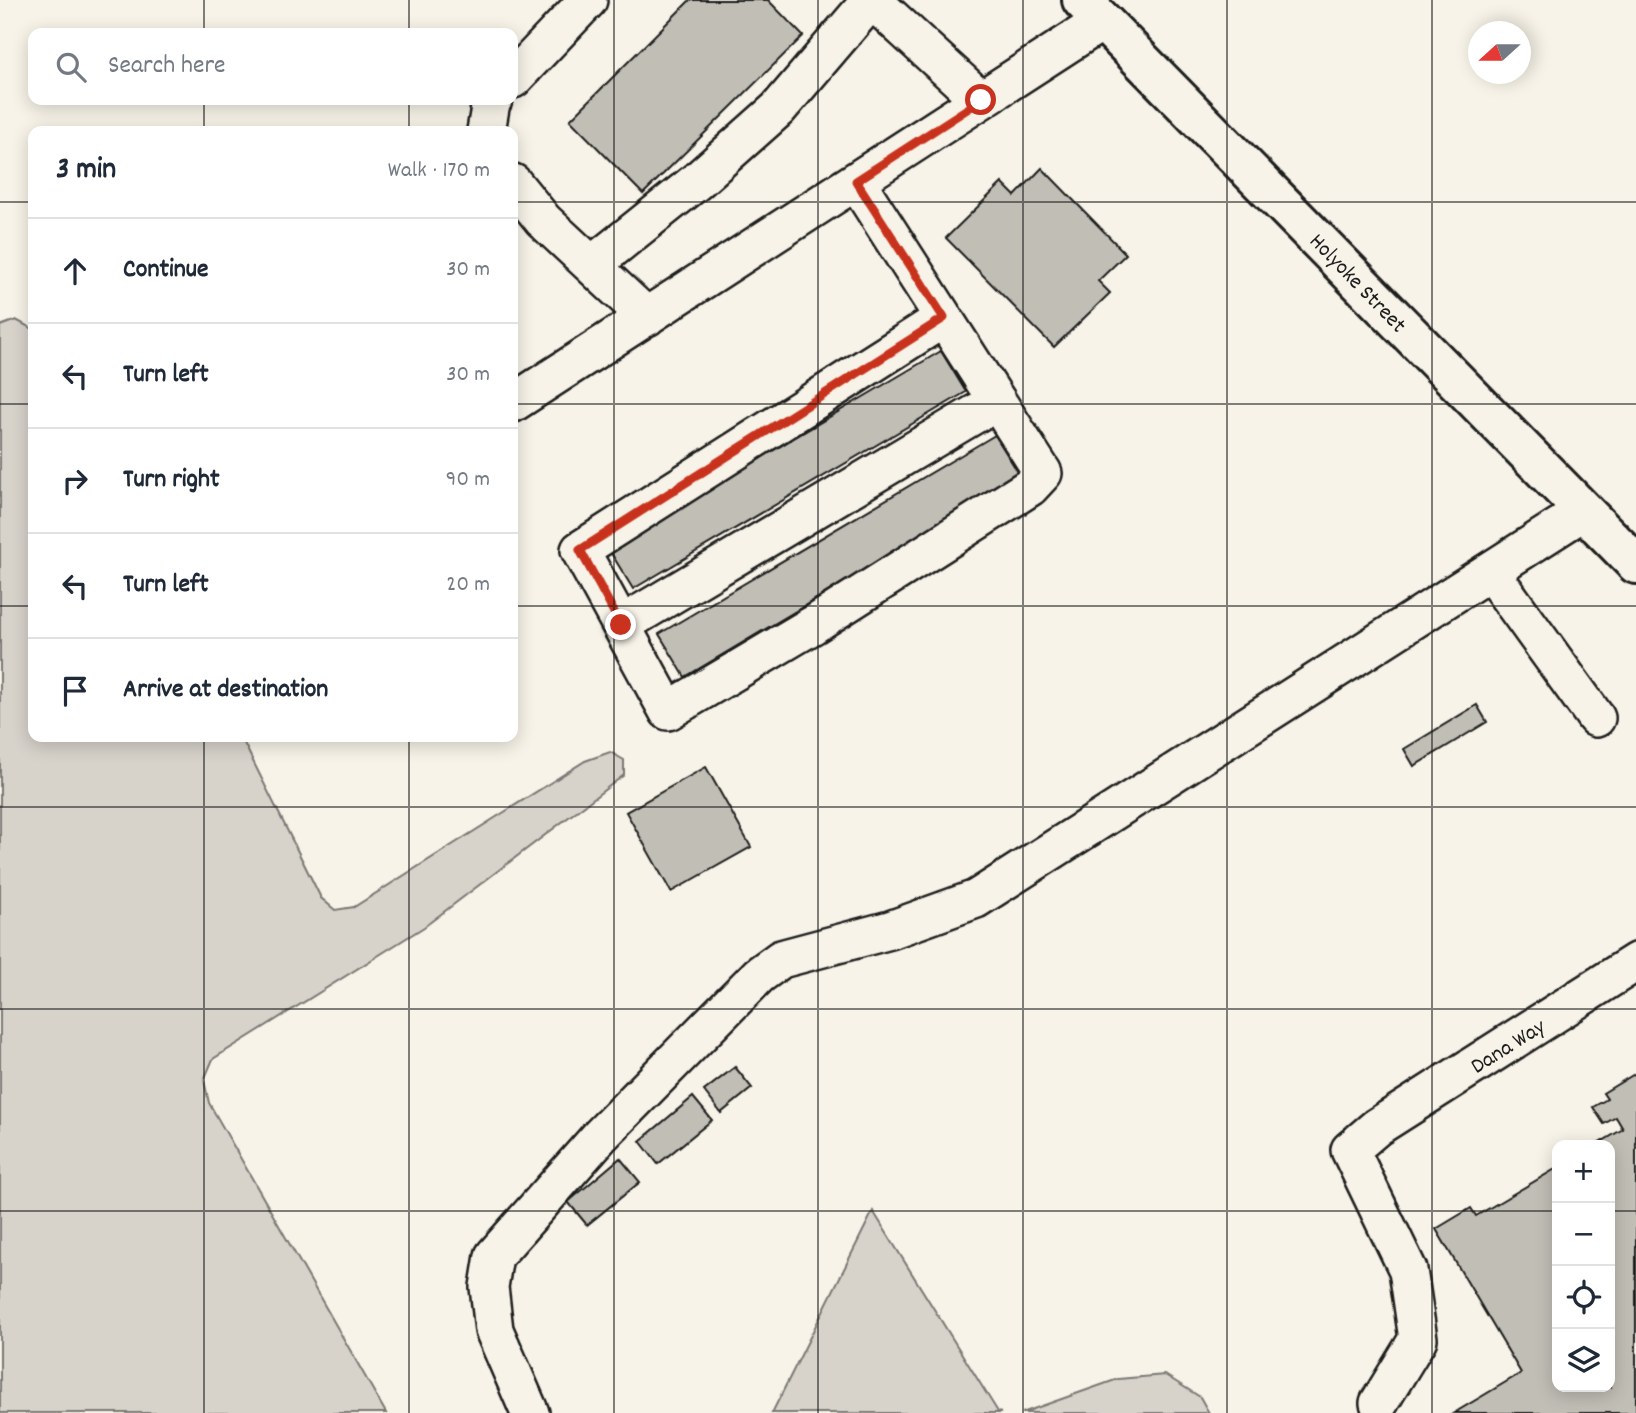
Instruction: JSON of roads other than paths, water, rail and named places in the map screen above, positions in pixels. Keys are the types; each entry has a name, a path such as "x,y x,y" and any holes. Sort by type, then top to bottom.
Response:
{"main road":[{"name":"Holyoke Street","path":"1093,10 1636,564"}],"street":[{"path":"518,78 588,0"},
{"path":"592,265 697,181 778,109 872,0 981,100"},
{"path":"518,400 981,100 1093,10"},
{"path":"856,181 944,318 997,401 1042,473 1030,487 813,625 668,710 580,550 944,318"},
{"path":"518,189 543,220 647,317"},
{"path":"621,625 997,401"},
{"path":"530,1413 494,1330 489,1287 494,1256 600,1136 759,975 782,959 890,930 976,900 1584,511"},
{"path":"1490,571 1596,718"},
{"name":"Dana Way","path":"1380,1402 1418,1339 1408,1269 1350,1150 1377,1127 1636,962"}]}
